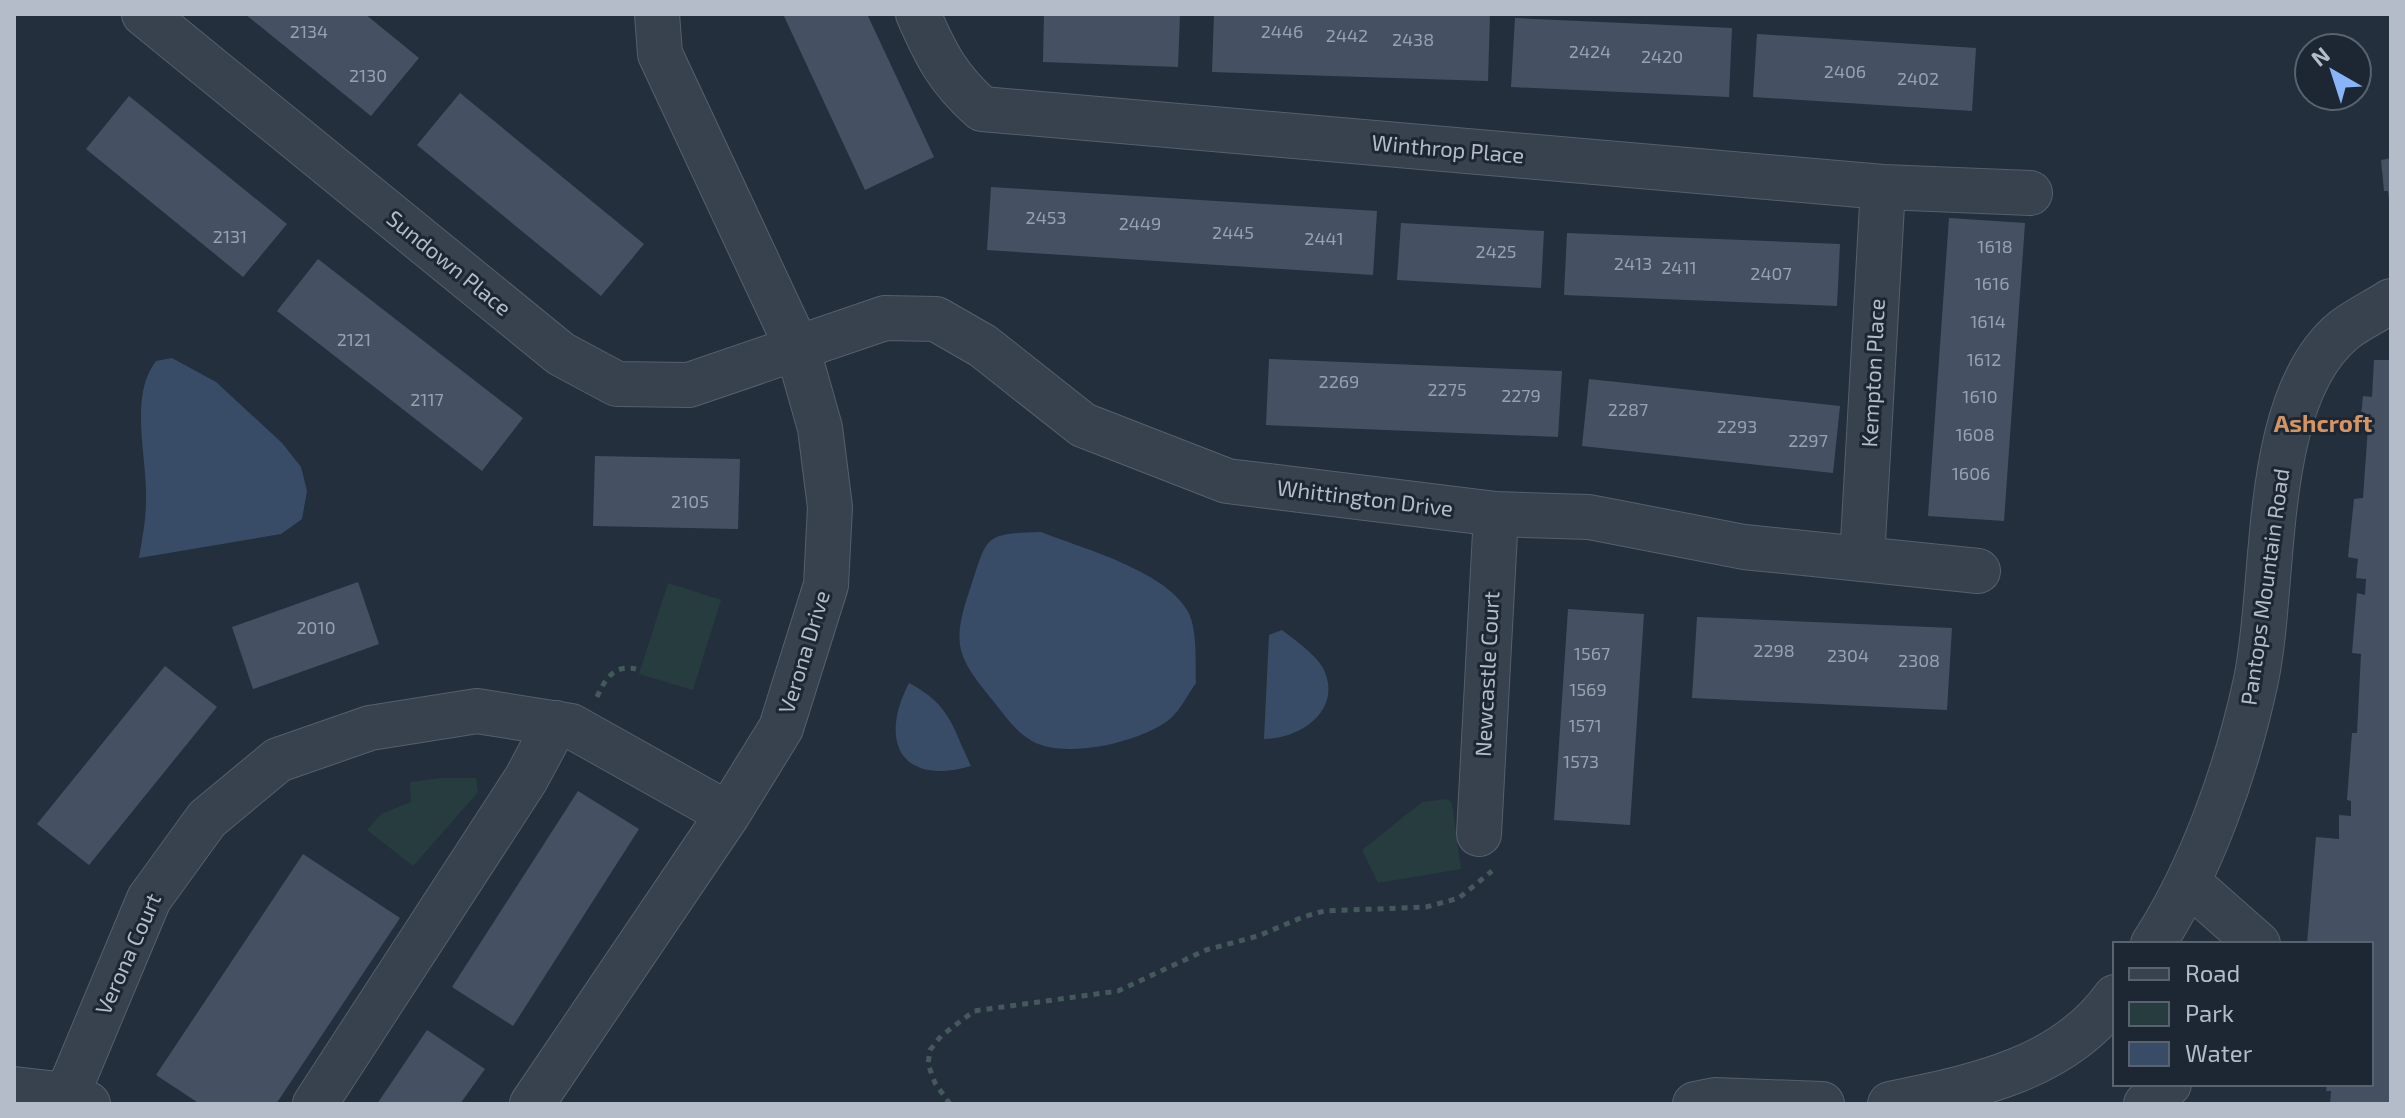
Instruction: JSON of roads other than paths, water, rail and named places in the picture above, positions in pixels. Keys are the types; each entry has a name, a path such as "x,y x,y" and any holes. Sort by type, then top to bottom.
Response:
{"street":[{"name":"Sundown Place","path":"144,14 561,354 617,384 689,385 797,347"},
{"name":"Verona Drive","path":"532,1104 728,814 781,728 826,585 830,507 820,428 797,347 660,54 657,14"},
{"name":"Winthrop Place","path":"918,14 935,53 954,84 982,109 1883,187 2030,193"},
{"name":"Kempton Place","path":"1862,559 1883,187"},
{"name":"Pantops Mountain Road","path":"2154,942 2190,884 2238,746 2256,679 2288,426 2313,366 2344,330 2391,301"},
{"name":"Whittington Drive","path":"797,347 885,318 936,319 983,346 1083,425 1227,481 1496,514 1589,517 1744,547 1978,571"},
{"name":"Newcastle Court","path":"1487,851 1496,514"},
{"name":"Verona Court","path":"77,1099 149,899 207,819 278,760 370,728 477,711 571,726 728,814"},
{"path":"315,1104 526,779 556,723"},
{"path":"2190,884 2256,942"},
{"path":"1890,1104 1983,1085 2042,1059 2096,1024 2113,1000"},
{"path":"2146,1104 2167,1086"},
{"path":"14,1089 77,1099"},
{"path":"1695,1104 1715,1100 1822,1104"}],"water":[{"path":"172,358 216,382 282,443 301,467 307,491 302,519 281,534 139,558 146,502 141,429 143,392 156,361"},
{"path":"1041,532 1142,572 1176,596 1187,610 1194,635 1196,683 1175,714 1158,727 1103,746 1064,749 1046,746 1032,741 1016,728 972,673 959,636 981,556 991,541 998,537"},
{"path":"1282,630 1323,668 1328,697 1323,709 1304,728 1278,738 1264,739 1269,635"},
{"path":"909,683 934,700 949,718 971,766 947,771 928,770 913,764 902,754 896,724"}],"district":[{"name":"Ashcroft","path":"2323,424"}]}
